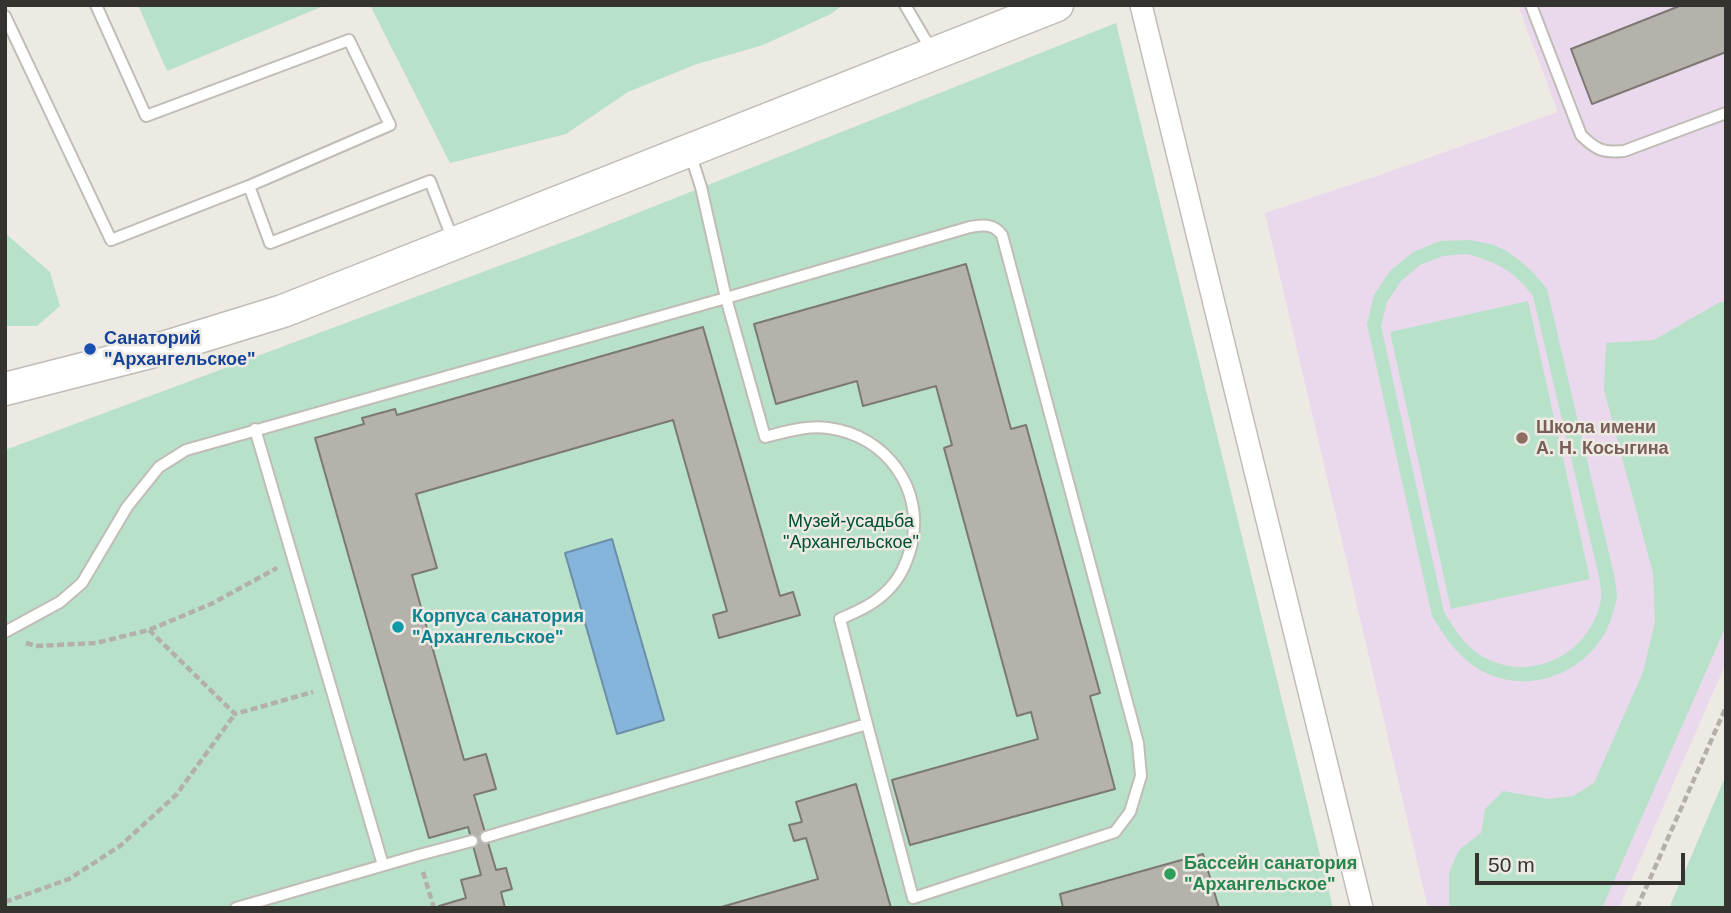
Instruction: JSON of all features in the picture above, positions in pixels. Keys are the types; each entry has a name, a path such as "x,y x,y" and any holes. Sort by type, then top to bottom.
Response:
{"street":[{"path":"5,389 150,352 283,312 1056,5"},
{"path":"1141,5 1362,908"}],"lane":[{"path":"5,16 111,240 249,187 390,125 349,40 146,116 96,5"},
{"path":"905,5 933,53"},
{"path":"1531,5 1581,135 1606,153 1624,151 1726,113"},
{"path":"5,632 60,602 82,583 127,508 159,467 186,450 726,298 970,227 985,225 996,228 1002,235 1138,743 1141,776 1130,812 1115,832 914,898 840,619 868,607 891,588 907,562 915,532 912,502 901,474 881,450 856,435 826,428 796,429 765,437 726,298 701,187 689,150"},
{"path":"249,187 270,243 430,181 454,243"},
{"path":"256,429 383,865"},
{"path":"486,837 867,724"},
{"path":"236,908 472,841"}],"path":[{"path":"16,640 36,646 96,643 149,630 211,604 293,559"},
{"path":"149,630 235,714"},
{"path":"5,902 69,879 120,846 176,795 235,714 331,687"},
{"path":"1637,908 1726,707"},
{"path":"419,855 433,908"}],"shaded area":[{"name":"Школа имени А. Н. Косыгина","path":"1518,5 1726,5 1726,663 1619,908 1428,908 1265,213 1558,112"}],"green space":[{"path":"138,5 326,5 167,71"},
{"path":"370,5 843,5 831,14 763,45 694,65 628,92 566,134 450,163"},
{"name":"Музей-усадьба \"Архангельское\"","path":"1116,23 1333,908 5,908 5,450 582,235"},
{"path":"5,233 50,272 60,306 37,326 5,326"},
{"path":"1469,240 1496,246 1524,264 1547,289 1617,597 1606,631 1595,648 1564,672 1545,678 1526,681 1486,673 1462,656 1432,616 1367,324 1374,295 1390,271 1413,252 1440,241","holes":["1467,254 1512,274 1533,296 1601,588 1596,617 1575,646 1561,656 1528,667 1492,661 1476,652 1458,634 1444,612 1381,326 1387,302 1401,281 1420,265 1443,256"]},
{"path":"1528,301 1590,579 1451,609 1390,332"},
{"path":"1720,302 1726,302 1726,626 1602,908 1449,908 1449,872 1459,850 1481,833 1485,809 1503,791 1548,799 1573,796 1594,783 1643,672 1655,622 1653,573 1604,390 1606,343 1654,340"},
{"path":"1726,775 1726,908 1669,908"}],"water":[{"path":"612,539 664,720 617,734 565,553"}],"building":[{"path":"1682,5 1726,5 1726,52 1592,104 1571,49"},
{"path":"966,264 1011,429 1026,425 1100,693 1090,696 1115,789 910,845 892,780 1038,739 1031,712 1017,716 944,448 952,445 936,386 863,406 857,381 776,404 754,324"},
{"name":"Корпуса санатория \"Архангельское\"","path":"703,327 780,596 793,592 800,615 719,638 713,615 727,611 673,420 416,494 437,568 412,575 464,760 486,754 496,789 474,795 496,870 506,868 512,889 501,892 505,908 440,908 439,906 466,898 461,880 481,875 468,827 429,838 315,438 364,424 362,418 395,409 397,415"},
{"path":"856,784 891,908 718,908 818,879 806,838 794,841 789,825 802,822 796,802"},
{"name":"Бассейн санатория \"Архангельское\"","path":"1203,854 1219,908 1063,908 1060,894"}],"place":[{"name":"Санаторий \"Архангельское\"","path":"90,349"},
{"name":"Школа имени А. Н. Косыгина","path":"1522,438"},
{"name":"Корпуса санатория \"Архангельское\"","path":"398,627"},
{"name":"Бассейн санатория \"Архангельское\"","path":"1170,874"}]}
